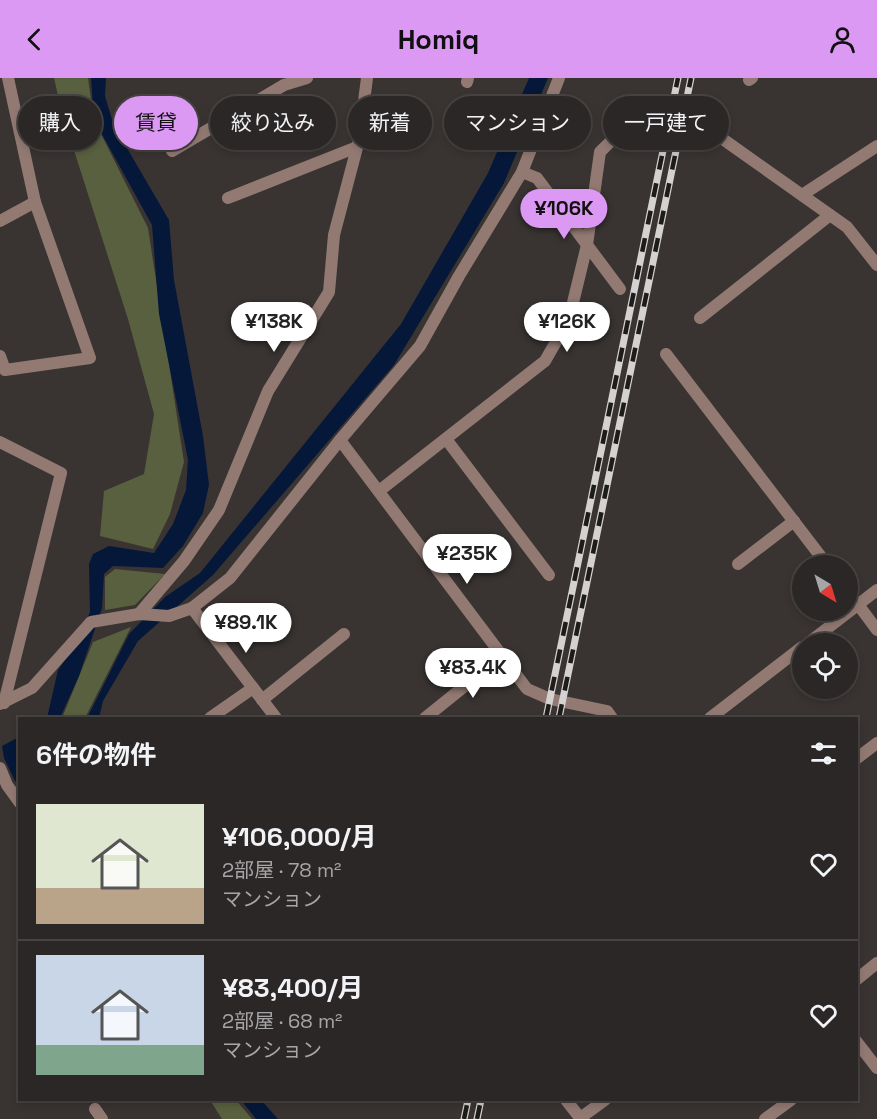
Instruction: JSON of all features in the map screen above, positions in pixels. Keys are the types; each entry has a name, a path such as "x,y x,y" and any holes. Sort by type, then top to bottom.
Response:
{"street":[{"path":"0,356 5,369 90,358 34,202 8,78"},
{"path":"172,151 284,85 307,78"},
{"path":"364,96 367,78"},
{"path":"2,704 32,688 92,621 139,614 169,616 192,608 230,578 340,440 420,346 522,172 559,78"},
{"path":"729,143 847,227 877,265"},
{"path":"802,195 877,146"},
{"path":"379,491 545,361 568,319 587,245 600,152 603,149"},
{"path":"228,198 349,150"},
{"path":"139,614 184,561 219,510 268,391 329,292 334,235 356,150"},
{"path":"522,172 537,178 620,289"},
{"path":"0,220 34,202"},
{"path":"700,318 830,215"},
{"path":"666,354 820,555"},
{"path":"446,439 549,575"},
{"path":"340,440 527,689 550,699 607,711 611,717"},
{"path":"0,442 61,472 2,704"},
{"path":"738,564 794,521"},
{"path":"877,590 858,604 877,630"},
{"path":"192,608 275,717"},
{"path":"821,633 836,621"},
{"path":"262,700 344,634"},
{"path":"711,717 792,655"},
{"path":"426,717 502,656"},
{"path":"211,717 253,688"},
{"path":"858,757 877,743"},
{"path":"0,768 7,785 18,800"},
{"path":"858,978 877,963"},
{"path":"858,1046 877,1068"},
{"path":"567,1101 581,1119 604,1101"},
{"path":"765,1119 790,1101"}],"green space":[{"path":"54,78 88,78 91,96 58,96"},
{"path":"102,136 148,228 184,462 170,514 153,549 100,536 104,491 144,474 154,414 128,319 74,150 102,150"},
{"path":"115,569 165,574 135,605 105,610 105,577"},
{"path":"131,627 86,717 62,717 93,642"},
{"path":"211,1101 237,1101 252,1119 222,1119"}],"water":[{"path":"91,78 106,78 105,96 114,126 114,150 128,150 169,220 174,280 203,436 209,485 203,513 183,546 163,568 113,566 104,574 102,608 79,676 60,717 47,717 58,670 76,644 90,612 89,564 93,554 109,546 154,553 173,524 186,490 188,460 159,314 152,225 102,134 102,96 92,96"},
{"path":"529,78 548,78 540,96 521,96"},
{"path":"498,150 518,150 504,183 394,365 213,575 138,641 103,701 99,717 88,717 129,634 165,597 200,573 401,324 488,173"},
{"path":"18,738 18,782 15,781 4,758 2,746"},
{"path":"242,1101 262,1101 278,1119 256,1119"}],"railway":[{"path":"546,717 678,78"},
{"path":"559,717 691,78"},
{"path":"464,1119 468,1101"},
{"path":"477,1119 481,1101"}]}
